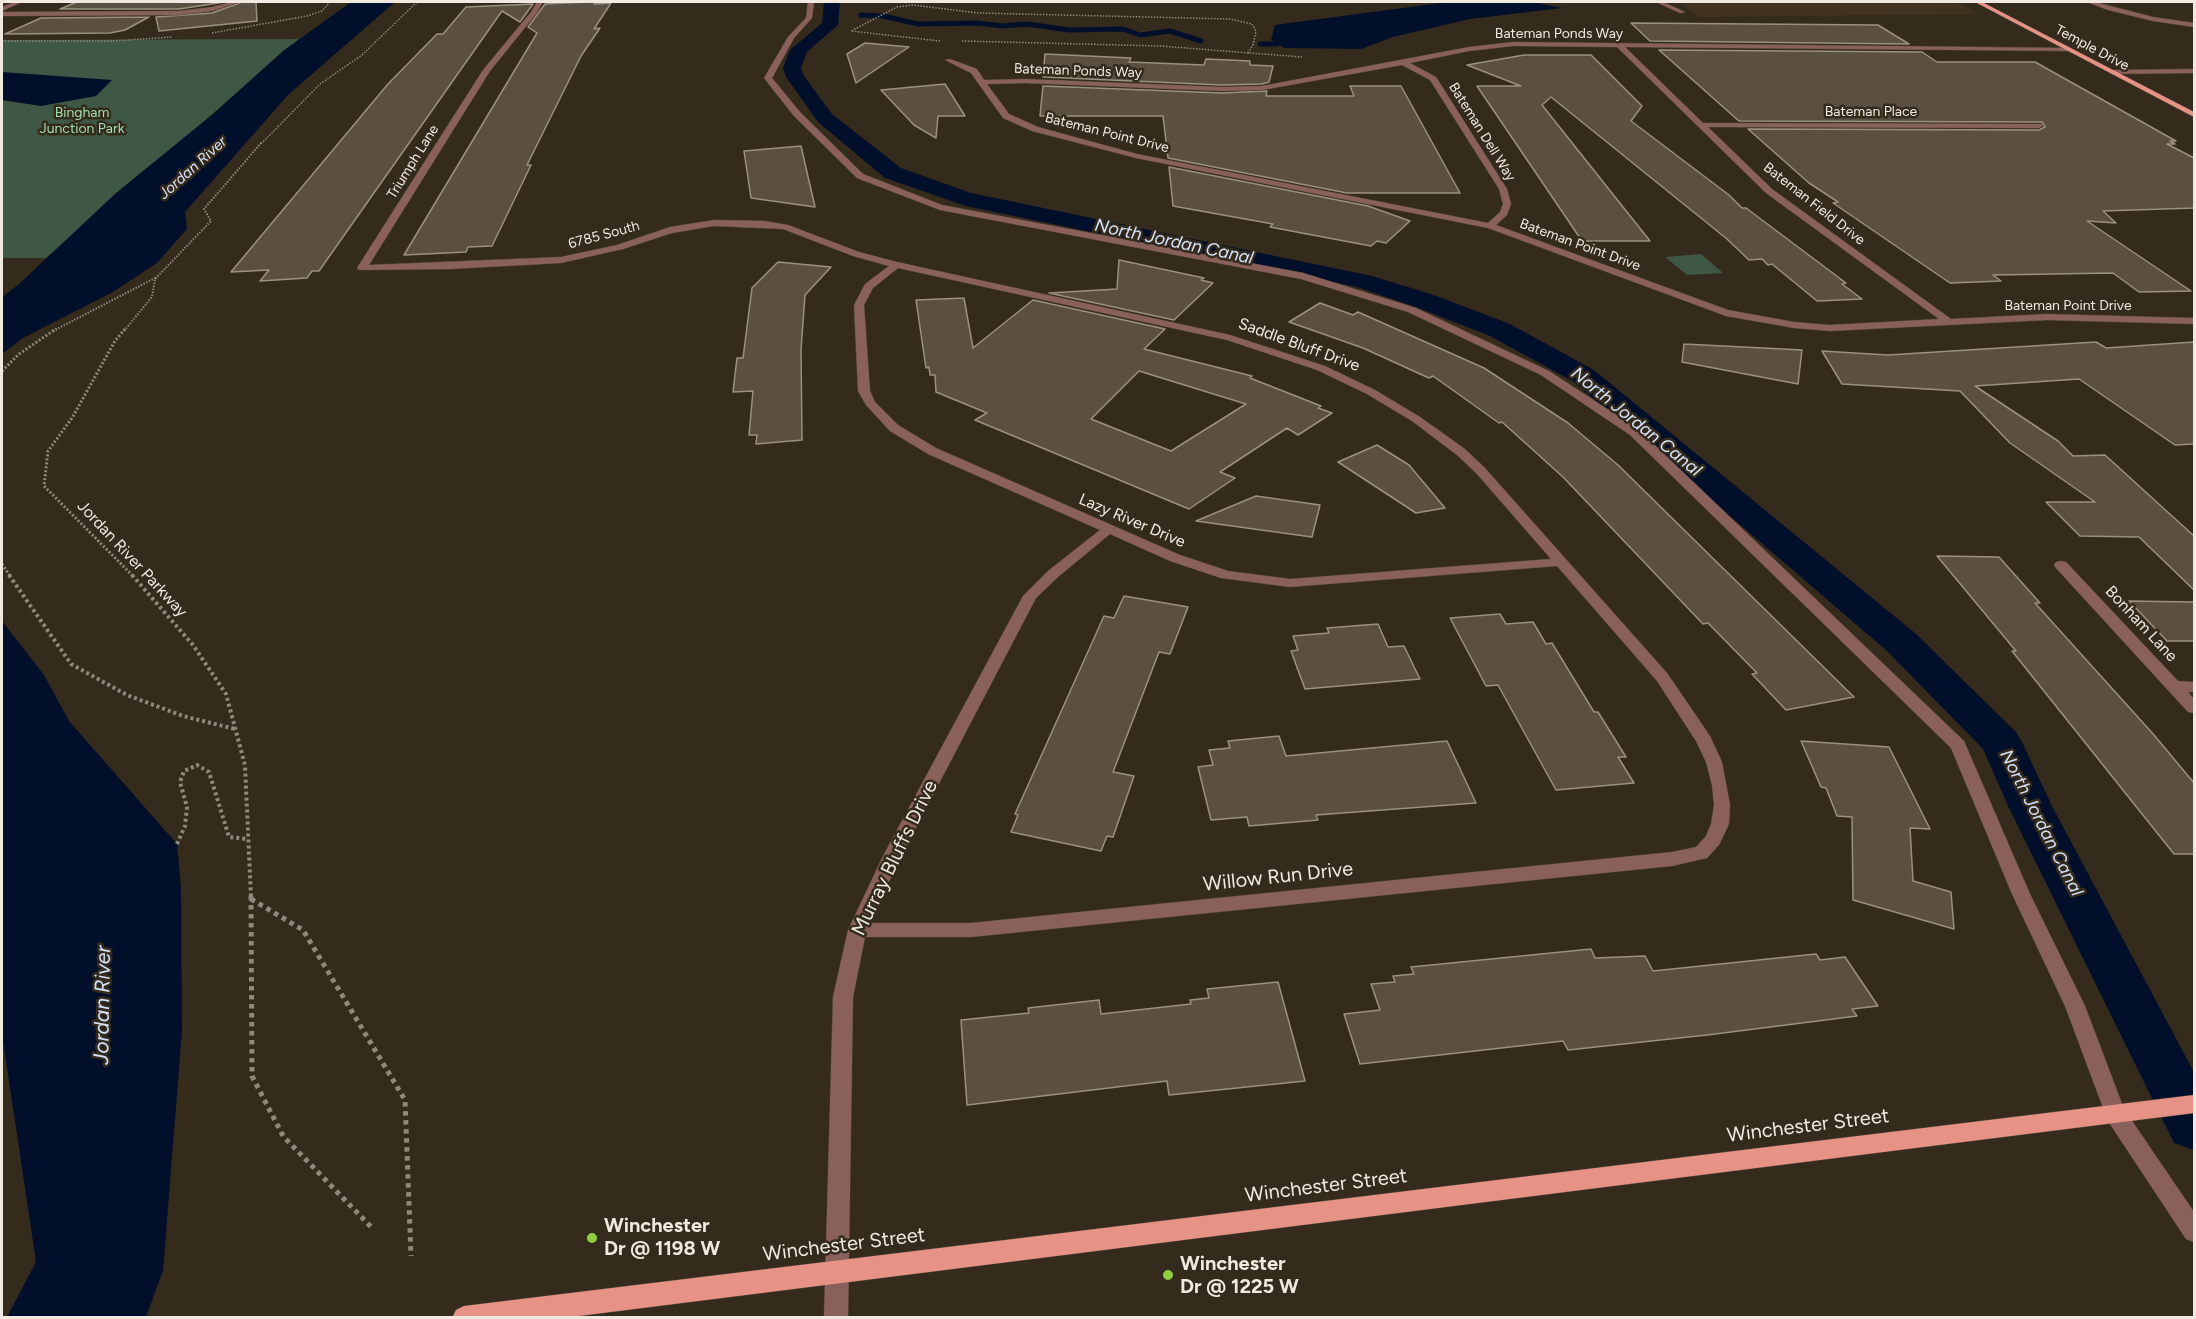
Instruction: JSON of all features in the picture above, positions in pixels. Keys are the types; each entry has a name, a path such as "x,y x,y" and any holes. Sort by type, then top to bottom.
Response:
{"main road":[{"name":"Temple Drive","path":"1978,2 2194,115"},
{"name":"Winchester Street","path":"464,1317 2194,1104"}],"street":[{"path":"2,9 19,2"},
{"path":"2,14 172,13 204,10 237,2"},
{"name":"Triumph Lane","path":"450,266 362,268 488,70 534,13 540,2"},
{"path":"811,2 809,18 791,37 768,78 796,114 860,176 940,207 1303,276 1412,310 1545,373 1634,432 1958,745 2021,894 2075,1006 2115,1114 2194,1231"},
{"path":"1659,2 1682,12"},
{"path":"2090,2 2143,17 2194,25"},
{"path":"172,13 187,4"},
{"name":"Bateman Ponds Way","path":"981,82 1025,81 1243,89 1298,83 1469,49 1502,45 2069,49"},
{"name":"Bateman Field Drive","path":"1620,46 1769,191 1949,322"},
{"name":"Bateman Point Drive","path":"948,60 974,71 1006,116 1022,125 1136,156 1490,226 1726,313 1830,328 2048,317 2194,321"},
{"name":"Bateman Dell Way","path":"1404,63 1433,79 1503,189 1507,204 1504,213 1490,226"},
{"path":"2112,72 2194,71"},
{"name":"Bateman Place","path":"1702,125 2039,126"},
{"name":"6785 South","path":"450,266 561,260 620,247 670,230 714,223 764,224"},
{"name":"Saddle Bluff Drive","path":"764,224 785,227 856,254 896,265 1239,341 1321,368 1394,405 1461,452 1482,471 1662,676 1704,740 1714,762 1720,785 1722,806 1720,825 1713,840 1701,853"},
{"name":"Lazy River Drive","path":"896,265 869,286 859,305 862,380 870,403 894,428 932,451 1199,567 1257,581 1326,581 1562,562"},
{"name":"Murray Bluffs Drive","path":"836,1317 843,997 857,930 892,856 1030,596 1053,574 1109,529"},
{"name":"Bonham Lane","path":"2061,565 2194,708"},
{"path":"2174,686 2194,687"},
{"name":"Willow Run Drive","path":"857,930 971,930 1642,863 1701,853"}],"path":[{"name":"Jordan River Parkway","path":"373,1229 283,1136 252,1076 251,898 245,765 226,694 193,645 141,584 44,486 48,451 72,418 115,341 152,297 155,279 211,221 204,209 271,132 320,84 362,55 417,2"},
{"path":"947,42 902,35 851,31 891,11 913,5 978,13 1230,19 1252,24 1256,31 1254,45 1248,53"},
{"path":"958,42 992,40 1078,42 1311,57"},
{"path":"2,371 20,354 51,332 159,276"},
{"path":"2,564 71,664 127,695 183,716 235,729"},
{"path":"177,844 185,826 187,807 180,782 184,771 197,765 209,772 229,837 248,839"},
{"path":"251,898 303,930 405,1100 411,1256"}],"shaded area":[{"path":"1680,2 1956,2 1980,14 1699,17"}],"green space":[{"name":"Bingham Junction Park","path":"299,39 46,258 2,258 2,40"},
{"path":"1701,254 1723,273 1687,275 1665,257"}],"water":[{"name":"Jordan River","path":"351,2 395,2 288,95 185,212 187,229 157,263 113,292 23,338 2,354 2,297 18,285 116,193 213,114 283,51"},
{"path":"1448,2 1532,2 1562,8 1470,19 1393,37 1361,49 1284,48 1271,40 1275,25"},
{"path":"2,72 112,80 96,96 41,106 2,100"},
{"name":"Jordan River","path":"2,621 44,675 69,721 177,844 181,887 182,1031 163,1271 146,1317 7,1317 36,1262 2,1034"}],"building":[{"path":"77,2 225,2 179,9 60,9"},
{"path":"242,2 256,2 257,21 159,31 156,17 212,13"},
{"path":"595,2 594,4 611,3 594,29 600,28 581,56 527,165 531,165 492,246 468,247 466,252 404,255 537,33 528,27 545,4"},
{"path":"533,4 520,22 502,11 319,271 312,271 307,278 260,281 269,270 231,272 388,84 437,34 443,34 466,7"},
{"path":"149,17 125,30 110,33 5,34 41,18"},
{"path":"1631,23 1878,25 1909,44 1650,41"},
{"path":"865,43 909,47 856,83 847,54"},
{"path":"1659,50 1922,52 1937,62 2035,62 2176,141 2170,141 2175,144 2167,144 2194,158 2194,208 2103,211 2116,223 2087,221 2191,291 2139,292 2113,273 1993,275 2001,281 1950,283 1833,203 1838,202 1809,183 1748,129 2039,130 2045,127 2042,122 1739,121"},
{"path":"1045,54 1131,58 1129,62 1204,65 1206,59 1250,61 1250,65 1273,66 1269,82 1262,84 1222,85 1043,77"},
{"path":"1524,55 1591,55 1642,106 1631,121 1729,195 1742,208 1746,208 1846,283 1842,284 1862,299 1817,301 1772,264 1768,265 1762,259 1749,260 1727,239 1551,97 1542,105 1650,241 1582,241 1477,86 1521,86 1467,65"},
{"path":"945,84 965,116 938,116 936,138 914,125 881,90"},
{"path":"1043,86 1222,93 1267,91 1266,96 1354,96 1350,86 1401,86 1460,193 1347,193 1168,158 1163,116 1040,116"},
{"path":"801,146 815,207 751,198 744,151"},
{"path":"1169,167 1368,206 1410,221 1386,243 1377,241 1371,246 1270,227 1273,224 1173,206"},
{"path":"1119,260 1204,278 1201,280 1213,283 1174,320 1049,293 1117,289"},
{"path":"778,262 831,267 805,295 801,350 802,440 756,444 757,435 749,435 753,391 733,392 737,358 743,358 752,288"},
{"path":"964,298 973,348 1033,300 1165,329 1144,349 1252,376 1250,378 1321,406 1318,408 1332,413 1298,435 1287,428 1220,472 1235,478 1189,509 975,420 987,413 936,392 935,375 930,375 929,367 926,368 916,300","holes":["1139,371 1246,404 1171,451 1091,419"]},
{"path":"1320,303 1353,315 1358,312 1484,368 1568,423 1618,465 1854,697 1786,710 1752,674 1757,673 1708,623 1703,624 1563,477 1502,422 1499,423 1433,376 1429,378 1363,348 1289,322"},
{"path":"2096,342 2106,348 2194,342 2194,444 2175,445 2079,379 1975,386 2058,441 2073,456 2105,455 2194,536 2194,590 2139,537 2080,536 2046,502 2095,502 2010,443 1960,391 1842,384 1822,351 1888,355"},
{"path":"1684,344 1802,350 1798,384 1682,362"},
{"path":"1377,445 1409,465 1445,508 1416,513 1338,462"},
{"path":"1256,496 1320,505 1312,537 1196,521"},
{"path":"1937,556 1999,557 2040,603 2035,603 2154,735 2194,783 2194,854 2174,854 2012,651 2016,651"},
{"path":"1124,596 1188,607 1170,654 1159,652 1113,772 1134,776 1113,837 1107,836 1101,851 1011,832 1018,815 1015,814 1104,616 1114,618"},
{"path":"2129,601 2194,602 2194,641 2167,641"},
{"path":"1500,614 1506,624 1533,622 1546,644 1552,643 1594,712 1598,712 1626,757 1618,757 1634,783 1556,790 1498,685 1486,686 1450,618"},
{"path":"1378,624 1388,647 1404,646 1420,679 1305,689 1291,651 1298,650 1293,636 1329,633 1327,628"},
{"path":"1279,736 1286,756 1447,741 1476,803 1316,815 1318,820 1249,826 1247,817 1211,820 1198,767 1213,765 1209,750 1230,748 1228,741"},
{"path":"1801,741 1889,747 1930,829 1910,828 1913,881 1951,892 1954,929 1853,900 1852,817 1837,816 1826,788 1821,787"},
{"path":"1591,949 1595,958 1645,956 1653,971 1816,954 1820,960 1845,957 1878,1006 1852,1009 1857,1016 1707,1035 1568,1050 1563,1041 1360,1064 1344,1014 1380,1010 1371,984 1395,982 1393,976 1414,974 1411,967"},
{"path":"1278,982 1305,1081 1169,1095 1167,1081 967,1105 961,1020 1029,1013 1028,1008 1099,1000 1101,1014 1191,1004 1190,1000 1209,998 1207,989"}],"waterway":[{"name":"North Jordan Canal","path":"832,2 830,25 799,50 792,68 795,77 825,118 893,173 966,199 1363,281 1425,301 1500,330 1584,376 1901,642 2001,742 2031,808 2194,1125"},
{"path":"861,15 883,16 918,24 978,23 1002,26 1027,24 1069,30 1123,29 1140,35 1170,31 1201,41"},
{"path":"1260,44 1277,44"}],"place":[{"name":"Winchester Dr @ 1198 W","path":"592,1238"},
{"name":"Winchester Dr @ 1225 W","path":"1168,1275"}]}
